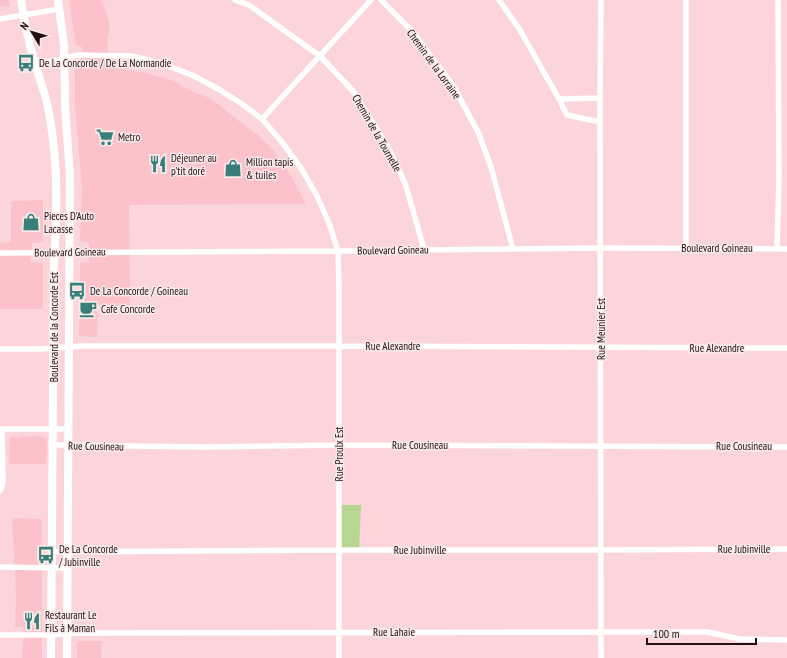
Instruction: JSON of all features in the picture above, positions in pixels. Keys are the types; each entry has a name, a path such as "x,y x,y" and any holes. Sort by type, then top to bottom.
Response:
{"street":[{"name":"Boulevard de la Concorde Est","path":"21,0 35,65 47,104 54,146 56,241 51,658"},
{"name":"Boulevard de la Concorde Est","path":"58,0 62,30 70,163 67,658"},
{"name":"Chemin de la Tournelle","path":"235,0 249,5 320,56 353,91 388,147 405,183 424,249"},
{"path":"262,119 371,0"},
{"name":"Chemin de la Lorraine","path":"381,0 412,31 454,87 479,134 491,166 513,249"},
{"path":"499,0 520,30 567,115 600,122"},
{"name":"Rue Meunier Est","path":"601,0 601,658"},
{"path":"686,0 686,248"},
{"path":"777,248 779,179 778,0"},
{"path":"0,19 59,9"},
{"name":"Rue Proulx Est","path":"35,65 78,55 132,56 163,64 192,75 220,90 262,119 301,168 317,196 329,223 338,251 340,346 338,550 339,658"},
{"path":"559,99 600,98"},
{"name":"Boulevard Goineau","path":"0,253 424,249 787,248"},
{"name":"Rue Alexandre","path":"0,349 82,346 787,348"},
{"path":"0,491 4,481 1,429"},
{"name":"Rue Cousineau","path":"1,429 68,429"},
{"name":"Rue Cousineau","path":"53,445 207,447 339,445 787,446"},
{"name":"Rue Jubinville","path":"52,552 787,549"},
{"path":"0,567 68,568"},
{"name":"Rue Lahaie","path":"0,635 708,632 739,639 787,640"}],"shaded area":[{"path":"0,0 9,0 10,6 0,7"},
{"path":"69,0 100,0 106,11 110,25 107,41 109,67 150,74 172,80 189,90 212,99 258,135 273,150 290,174 306,204 129,205 130,305 98,305 97,337 79,336 80,263 89,262 89,243 80,241 82,188 75,107 75,67 84,66 82,47 76,45"},
{"path":"43,200 43,242 32,243 30,262 43,263 43,309 0,309 0,243 11,242 11,201"},
{"path":"16,436 16,438 42,436 45,438 47,441 46,464 9,464 10,438"},
{"path":"12,518 42,519 42,658 22,658 24,627 15,627 16,596"},
{"path":"77,641 102,641 101,658 77,658"}],"green space":[{"path":"339,505 361,505 359,550 339,550"}],"place":[{"name":"De La Concorde / De La Normandie","path":"26,63"},
{"name":"Metro","path":"105,137"},
{"name":"Déjeuner au p'tit doré","path":"158,164"},
{"name":"Million tapis & tuiles","path":"233,168"},
{"name":"Pieces D'Auto Lacasse","path":"31,222"},
{"name":"De La Concorde / Goineau","path":"77,291"},
{"name":"Cafe Concorde","path":"88,309"},
{"name":"De La Concorde / Jubinville","path":"46,555"},
{"name":"Restaurant Le Fils à Maman","path":"32,621"}]}
